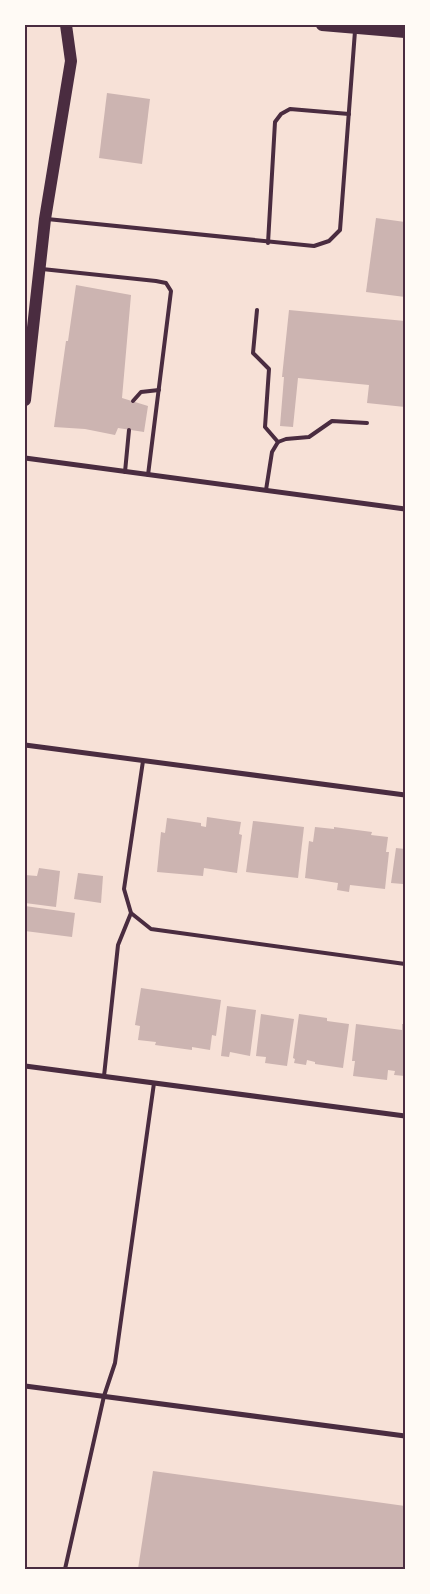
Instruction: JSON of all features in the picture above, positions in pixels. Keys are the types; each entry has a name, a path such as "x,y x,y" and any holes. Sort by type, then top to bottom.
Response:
{"main road":[{"path":"25,400 46,219 71,61 66,25"},
{"path":"322,25 405,32"}],"street":[{"path":"25,458 405,509"},
{"path":"25,745 405,795"},
{"path":"25,1066 405,1116"},
{"path":"25,1386 405,1436"}],"lane":[{"path":"46,219 314,246 329,241 340,230 356,29"},
{"path":"268,242 275,122 280,114 290,109 349,114"},
{"path":"40,268 156,281 166,283 171,291 148,475"},
{"path":"257,310 252,352 269,369 265,428 278,442"},
{"path":"133,401 141,392 159,390"},
{"path":"266,490 272,452 278,442 286,439 308,437 332,421 367,423"},
{"path":"125,472 130,430"},
{"path":"143,761 124,889 131,913 151,929 405,964"},
{"path":"104,1076 118,945 131,913"},
{"path":"65,1569 104,1396 115,1363 154,1083"}],"building":[{"path":"107,93 150,99 142,164 99,158"},
{"path":"376,218 405,222 405,297 366,292"},
{"path":"76,285 131,295 122,398 148,406 144,432 118,428 115,435 85,429 54,427"},
{"path":"289,310 405,321 405,407 367,403 369,385 298,378 293,427 280,426 284,377 282,377"},
{"path":"207,817 241,822 239,834 242,835 237,873 204,868 203,876 157,872 161,832 165,833 167,818 201,823 201,826 206,827"},
{"path":"253,821 304,827 298,878 246,872"},
{"path":"315,827 334,829 334,827 372,832 371,835 388,837 386,852 389,852 385,889 350,885 349,892 337,890 338,883 305,878 309,841 313,842"},
{"path":"396,848 405,849 405,891 403,890 403,884 391,883"},
{"path":"39,868 60,871 56,907 25,903 25,875 37,876"},
{"path":"78,873 103,876 101,903 74,899"},
{"path":"25,906 75,913 72,937 25,931"},
{"path":"141,988 221,1000 216,1036 212,1035 210,1050 192,1047 192,1050 155,1045 156,1042 138,1040 140,1026 135,1025"},
{"path":"227,1006 256,1010 250,1056 230,1052 229,1057 221,1056"},
{"path":"261,1014 294,1019 287,1066 265,1063 266,1057 256,1056"},
{"path":"299,1014 327,1018 327,1021 349,1024 343,1068 315,1064 315,1062 307,1060 306,1065 294,1063 295,1059 293,1058"},
{"path":"356,1024 402,1030 402,1024 405,1024 405,1076 394,1075 395,1071 388,1070 387,1080 353,1076 355,1061 352,1061"},
{"path":"153,1471 405,1506 405,1569 138,1569"}]}
